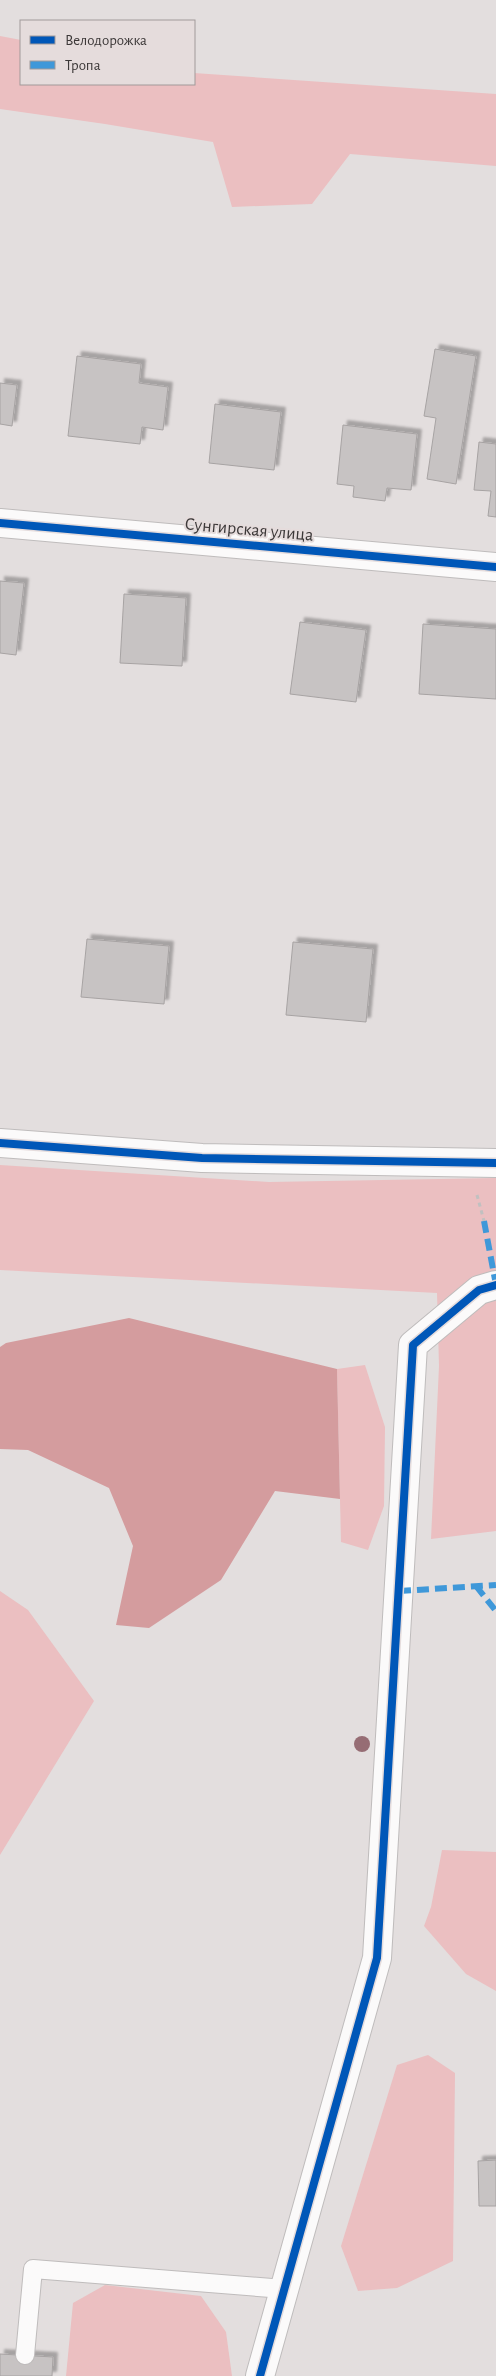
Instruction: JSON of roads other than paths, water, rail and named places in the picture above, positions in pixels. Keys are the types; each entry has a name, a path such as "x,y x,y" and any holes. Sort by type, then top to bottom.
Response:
{"street":[{"name":"Сунгирская улица","path":"0,523 496,567"},
{"path":"0,1142 202,1158 496,1163"},
{"path":"260,2376 377,1958 413,1345 479,1290 496,1285"}],"lane":[{"path":"25,2355 33,2269 284,2289"}]}
